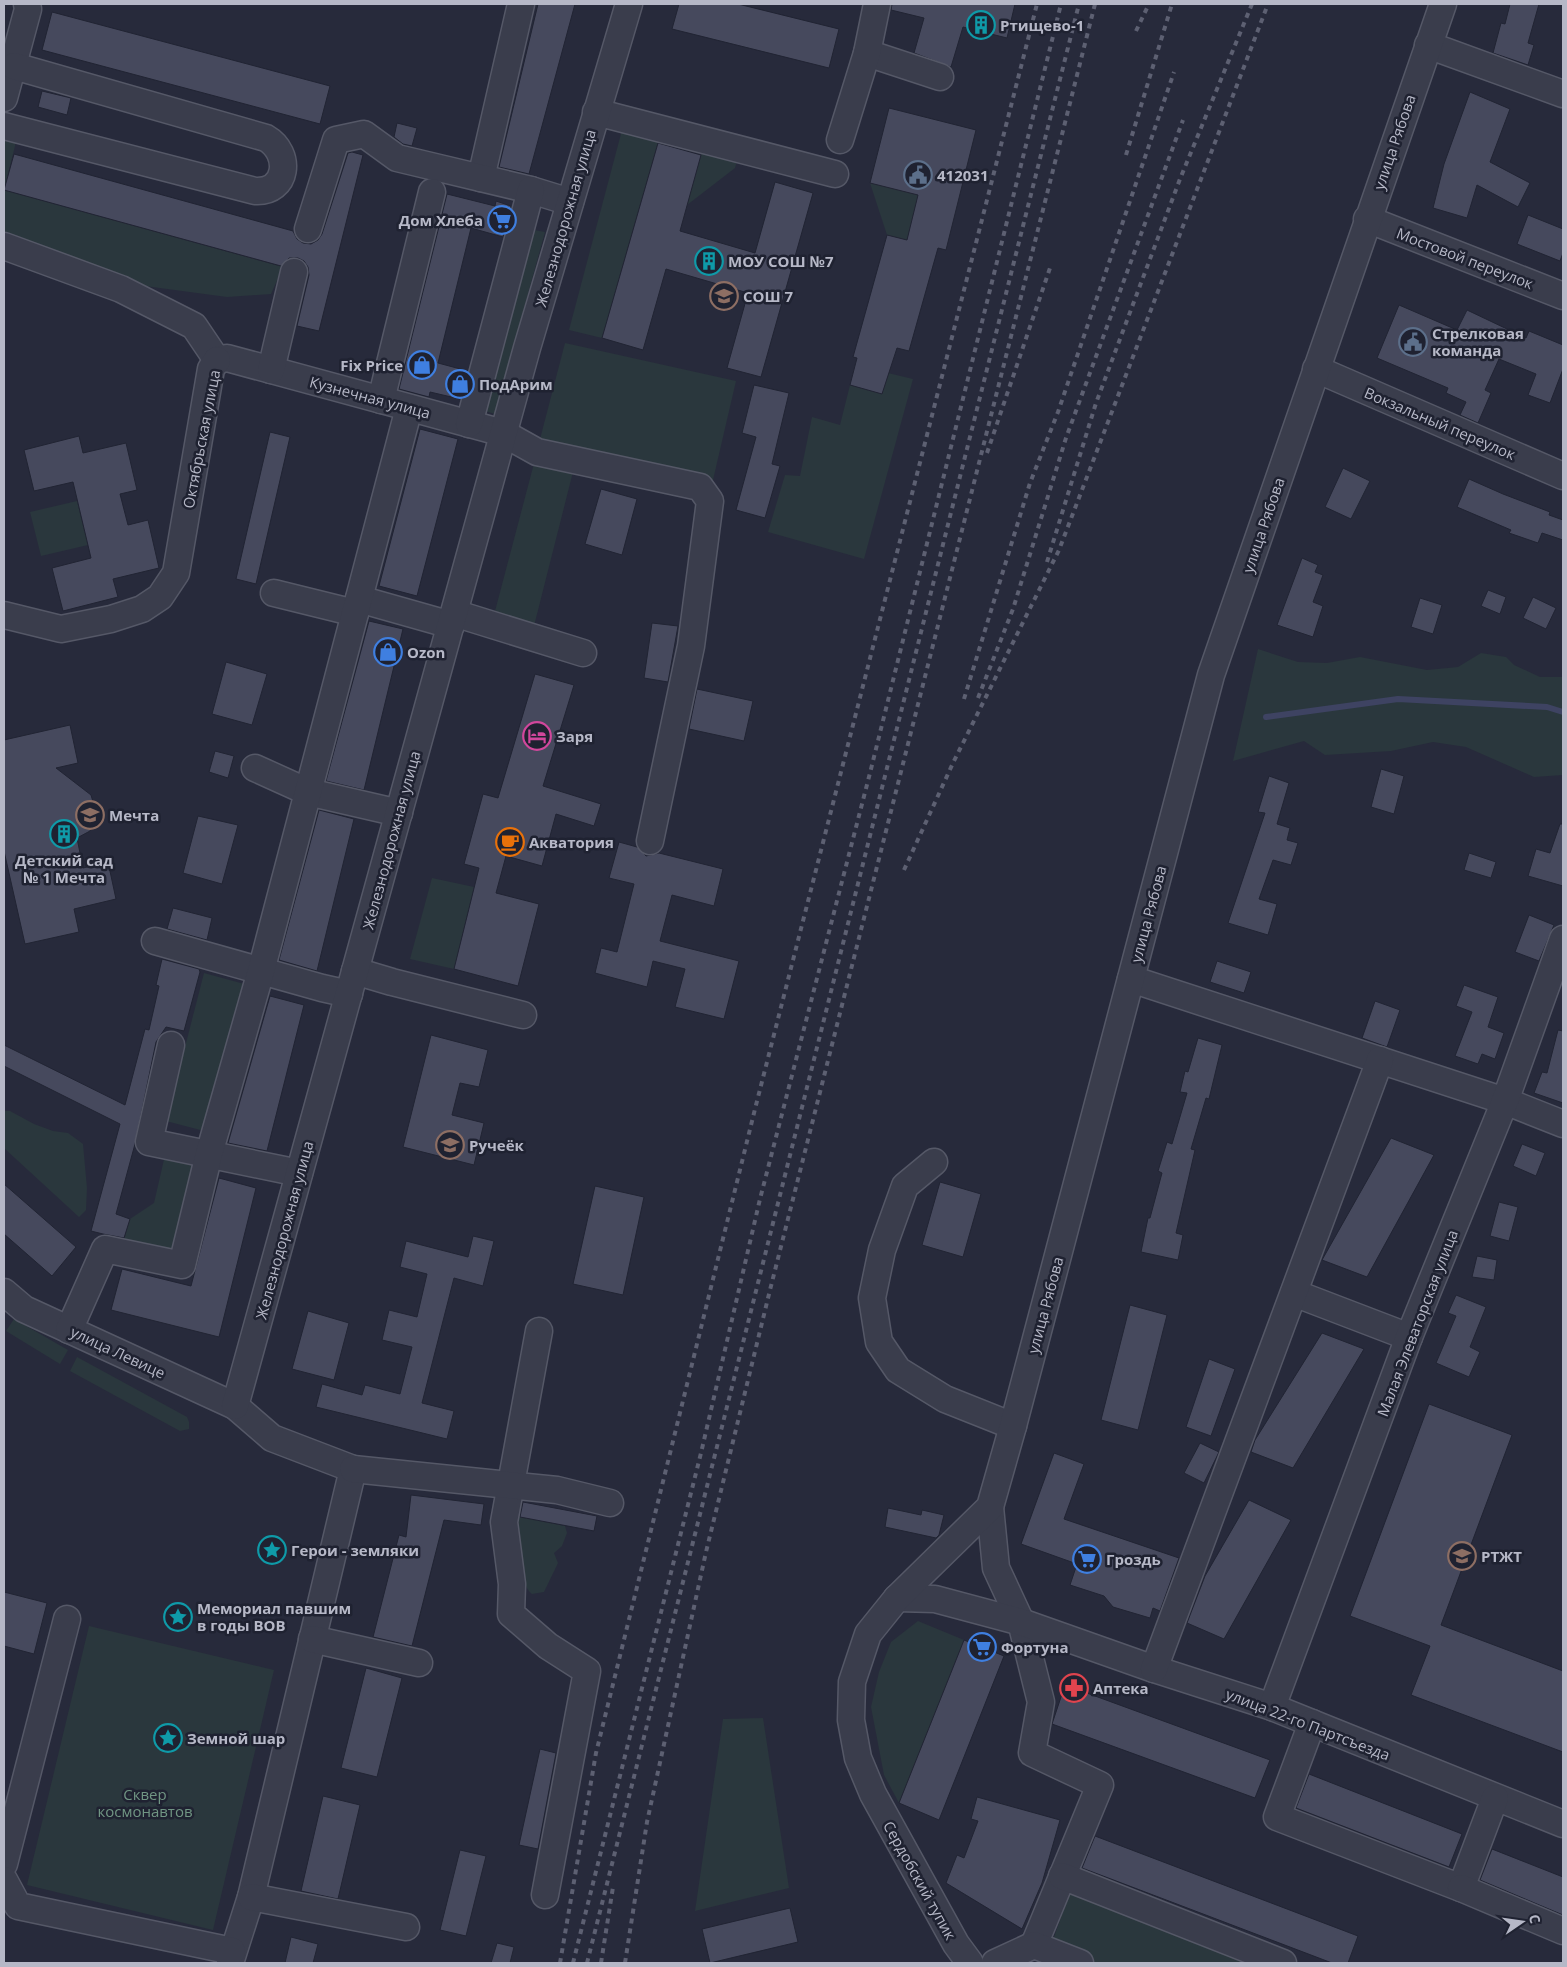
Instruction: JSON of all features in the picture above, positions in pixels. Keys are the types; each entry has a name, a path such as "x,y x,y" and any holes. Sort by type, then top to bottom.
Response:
{"street":[{"path":"481,178 521,4"},
{"name":"Железнодорожная улица","path":"235,1406 503,433 629,4"},
{"path":"840,140 866,53 877,4"},
{"name":"улица Рябова","path":"873,1794 858,1758 851,1720 852,1682 868,1634 897,1598 990,1507 1211,675 1367,219 1444,4"},
{"path":"4,98 14,66 27,6"},
{"path":"1428,45 1563,94"},
{"path":"866,53 940,77"},
{"path":"4,126 256,191 264,192 273,188 279,180 284,162 276,143 266,138 14,66"},
{"path":"596,112 835,174"},
{"path":"308,229 336,140 364,134 396,158 531,190 570,202"},
{"path":"531,190 469,424 503,433 537,452 700,487 710,501 691,646 650,841"},
{"path":"380,400 432,192"},
{"name":"Мостовой переулок","path":"1367,219 1563,296"},
{"name":"Октябрьская улица","path":"4,246 121,289 194,326 217,360 211,369 176,573 160,597 142,609 111,619 61,629 4,616"},
{"path":"271,370 294,272"},
{"name":"Кузнечная улица","path":"217,360 227,358 469,424"},
{"name":"Вокзальный переулок","path":"1316,370 1563,476"},
{"path":"69,1330 105,1249 182,1265 209,1154 261,971 409,408"},
{"path":"274,593 452,619 583,653"},
{"path":"255,768 308,792 399,813"},
{"name":"Малая Элеваторская улица","path":"1272,1707 1409,1337 1505,1101 1563,939"},
{"path":"155,941 261,971 352,982 392,982 524,1014"},
{"path":"1131,979 1505,1101 1563,1124"},
{"path":"171,1045 150,1142 299,1173"},
{"path":"1154,1669 1380,1060"},
{"path":"934,1162 905,1186 882,1250 872,1298 879,1342 898,1370 944,1399 1013,1426"},
{"name":"улица Левице","path":"4,1292 24,1309 235,1406"},
{"path":"1294,1293 1409,1337"},
{"path":"539,1331 509,1485 504,1522 512,1584 512,1614 548,1646 588,1670 545,1895"},
{"path":"235,1406 272,1438 353,1469 557,1490 610,1504"},
{"path":"4,1880 18,1906 231,1957 251,1897 353,1469"},
{"path":"990,1507 996,1568 1021,1622 1041,1702 1032,1753 1100,1785 1034,1945 996,1963"},
{"name":"улица 22-го Партсъезда","path":"897,1598 935,1599 1021,1622 1154,1669 1272,1707 1494,1798 1563,1824"},
{"path":"4,1864 68,1618"},
{"path":"312,1638 419,1663"},
{"path":"1312,1724 1277,1817 1461,1888 1563,1931"},
{"name":"Сердобский тупик","path":"873,1794 956,1944 970,1963"},
{"path":"1461,1888 1494,1798"},
{"path":"1062,1876 1283,1963"},
{"path":"251,1897 406,1927"},
{"path":"1034,1945 1080,1963"}],"green space":[{"path":"622,130 659,139 602,338 569,330"},
{"path":"4,137 17,138 4,190"},
{"path":"702,152 737,161 735,168 687,205"},
{"path":"870,183 918,195 907,240 887,235"},
{"path":"4,190 283,267 271,294 227,297 130,284 4,235"},
{"path":"534,230 545,232 495,414 485,411"},
{"path":"565,343 736,381 713,480 539,443"},
{"path":"888,373 913,379 864,559 768,532 785,475 800,476 812,417 840,425 850,385 882,394"},
{"path":"537,452 576,460 534,626 494,615"},
{"path":"77,501 88,545 41,556 30,512"},
{"path":"1258,649 1298,662 1327,663 1360,657 1427,670 1458,667 1481,653 1506,657 1514,665 1540,677 1563,677 1563,775 1534,777 1466,747 1433,742 1391,751 1325,755 1304,741 1233,761"},
{"path":"432,878 474,887 454,969 410,959"},
{"path":"204,973 248,985 208,1132 166,1121"},
{"path":"4,1111 10,1111 34,1124 53,1131 68,1133 83,1144 87,1188 86,1210 79,1217 4,1148"},
{"path":"165,1155 199,1163 174,1249 124,1240 130,1219 154,1203"},
{"path":"14,1319 68,1350 60,1364 6,1331"},
{"path":"77,1357 187,1417 189,1429 180,1431 70,1371"},
{"path":"517,1516 565,1526 567,1533 562,1546 554,1553 558,1563 544,1592 532,1594 523,1580"},
{"path":"918,1621 964,1640 899,1803 884,1775 871,1707 879,1672 891,1642"},
{"name":"Сквер космонавтов","path":"89,1626 274,1670 213,1930 27,1885"},
{"path":"763,1718 789,1888 695,1911 723,1719"},
{"path":"1074,1881 1271,1963 1080,1963 1049,1951"}],"building":[{"path":"538,4 575,4 529,174 499,167"},
{"path":"679,4 738,4 839,29 829,68 672,29"},
{"path":"892,4 1015,4 1007,38 963,27 951,67 914,53 924,18 891,10"},
{"path":"1510,4 1539,4 1528,43 1534,45 1528,65 1493,53 1501,23 1505,24"},
{"path":"52,12 330,86 320,124 42,50"},
{"path":"42,91 71,98 67,115 38,107"},
{"path":"1470,92 1510,109 1490,162 1530,183 1518,207 1477,185 1467,218 1433,208 1444,164"},
{"path":"889,108 976,130 946,250 938,248 909,351 897,348 882,394 850,385 857,358 853,357 887,235 907,240 918,195 870,183"},
{"path":"397,123 417,128 412,146 403,144 394,137"},
{"name":"МОУ СОШ №7","path":"658,143 701,155 680,231 755,253 775,182 813,193 761,377 727,368 748,293 666,269 643,350 602,338"},
{"path":"352,152 363,155 319,331 297,326 309,275 308,267 304,261 298,258 289,258 281,266 4,190 14,154 293,231 297,239 303,243 311,244 318,240 322,234 348,153"},
{"path":"447,194 495,206 496,201 511,206 503,237 471,228 438,363 468,371 460,399 430,392 429,397 399,389"},
{"path":"1528,215 1563,229 1563,253 1560,261 1517,244"},
{"path":"1399,305 1457,330 1467,310 1526,338 1529,331 1563,345 1563,369 1550,403 1528,395 1536,374 1499,359 1485,390 1491,393 1478,423 1460,415 1466,402 1446,393 1448,388 1377,358"},
{"path":"754,385 789,393 772,464 780,466 765,518 736,510 756,437 742,433"},
{"path":"420,429 458,439 417,596 379,586"},
{"path":"270,432 290,437 256,584 236,579"},
{"path":"79,436 83,453 126,443 137,490 120,494 128,525 148,520 159,568 113,579 118,597 63,611 52,568 91,558 73,482 34,491 24,450"},
{"path":"1343,468 1370,481 1351,519 1325,507"},
{"path":"1469,479 1550,512 1549,515 1563,520 1563,540 1542,533 1538,543 1509,533 1511,530 1457,507"},
{"path":"601,489 637,499 622,555 585,544"},
{"path":"1302,558 1318,565 1315,572 1323,575 1313,602 1323,606 1313,637 1277,625"},
{"path":"1488,590 1506,597 1500,614 1481,606"},
{"path":"1533,597 1556,608 1546,629 1523,618"},
{"path":"1420,598 1442,605 1433,634 1411,627"},
{"path":"369,621 403,629 364,790 326,781"},
{"path":"652,623 678,626 668,682 644,678"},
{"path":"226,662 267,674 252,725 212,714"},
{"path":"535,674 574,685 543,786 601,804 594,826 556,814 542,866 506,856 496,893 539,904 518,986 454,969 479,868 464,864 483,794 498,798"},
{"path":"697,689 753,701 744,741 689,729"},
{"name":"Детский сад № 1 Мечта","path":"70,725 78,763 56,768 91,795 97,815 90,831 77,838 83,868 108,862 116,899 74,909 79,932 25,944 4,851 4,740"},
{"path":"215,751 234,756 228,778 209,772"},
{"path":"1381,769 1404,776 1394,814 1371,807"},
{"path":"1269,776 1289,783 1277,824 1290,828 1287,840 1298,843 1291,865 1273,860 1259,899 1277,904 1268,935 1228,923 1265,813 1258,812"},
{"path":"319,810 354,819 317,971 279,960"},
{"path":"198,816 238,825 222,884 183,873"},
{"path":"1560,824 1563,824 1563,886 1528,876 1536,849 1550,853"},
{"path":"619,842 637,847 646,856 659,853 723,869 714,906 672,895 660,941 739,961 724,1019 675,1007 685,969 653,961 647,987 595,973 601,948 617,952 634,884 609,878"},
{"path":"1469,853 1496,862 1491,878 1464,870"},
{"path":"173,908 212,918 207,940 167,929"},
{"path":"1529,915 1554,925 1539,961 1515,952"},
{"path":"162,959 199,969 200,972 184,1031 166,1027 156,1042 135,1144 116,1214 130,1219 124,1238 91,1231 120,1124 4,1066 4,1045 125,1105 145,1029 149,1030 159,986 156,985"},
{"path":"1217,961 1251,972 1244,993 1210,982"},
{"path":"1464,985 1498,997 1488,1027 1504,1033 1495,1059 1482,1054 1478,1064 1455,1056 1472,1012 1456,1006"},
{"path":"270,996 304,1005 267,1151 228,1143"},
{"path":"1375,1001 1400,1010 1387,1047 1362,1038"},
{"path":"1558,1030 1563,1031 1563,1103 1534,1093 1542,1072 1547,1073"},
{"path":"431,1035 488,1050 479,1087 460,1083 452,1115 484,1123 474,1165 403,1147"},
{"path":"1198,1038 1222,1045 1209,1099 1206,1098 1191,1149 1195,1150 1176,1233 1183,1235 1178,1260 1141,1252 1148,1218 1150,1218 1162,1173 1158,1171 1167,1142 1172,1144 1187,1093 1180,1092 1185,1071 1188,1072"},
{"path":"1391,1138 1434,1155 1367,1277 1322,1260"},
{"path":"1522,1144 1545,1153 1536,1176 1513,1166"},
{"path":"219,1178 256,1188 219,1337 111,1310 122,1269 191,1286"},
{"path":"940,1182 981,1194 963,1257 922,1245"},
{"path":"4,1184 76,1247 52,1276 4,1234"},
{"path":"595,1186 644,1197 623,1295 573,1284"},
{"path":"1499,1202 1518,1207 1509,1241 1490,1236"},
{"path":"473,1236 494,1241 483,1286 454,1278 422,1403 454,1411 447,1439 316,1407 322,1384 362,1395 365,1385 400,1394 412,1347 382,1340 389,1310 417,1317 427,1274 400,1267 406,1241 468,1257"},
{"path":"1477,1256 1497,1260 1494,1280 1472,1277"},
{"path":"1456,1295 1486,1307 1470,1347 1480,1352 1469,1377 1436,1363 1456,1316 1448,1313"},
{"path":"1130,1305 1167,1315 1138,1430 1101,1420"},
{"path":"308,1311 349,1323 334,1380 292,1369"},
{"path":"1322,1333 1364,1349 1293,1468 1251,1452 1255,1440"},
{"path":"1209,1359 1235,1369 1211,1436 1186,1427"},
{"path":"1429,1404 1512,1435 1441,1625 1563,1671 1563,1752 1411,1695 1430,1646 1350,1616"},
{"path":"1200,1443 1219,1452 1204,1483 1184,1473"},
{"path":"1054,1453 1084,1464 1064,1519 1179,1558 1160,1611 1153,1608 1150,1618 1113,1607 1104,1596 1070,1585 1077,1564 1021,1544"},
{"path":"411,1495 484,1504 481,1525 444,1520 412,1646 373,1637 399,1535 406,1537"},
{"path":"1249,1500 1291,1520 1224,1639 1187,1623 1205,1576"},
{"path":"523,1502 597,1516 594,1531 520,1517"},
{"path":"888,1508 921,1515 922,1510 944,1515 939,1535 936,1538 885,1527"},
{"path":"4,1592 47,1603 34,1654 4,1646"},
{"path":"964,1640 1004,1656 939,1820 899,1803"},
{"path":"366,1668 402,1678 377,1777 341,1768"},
{"path":"1065,1685 1270,1760 1255,1798 1052,1724"},
{"path":"540,1749 556,1753 538,1849 519,1845"},
{"path":"1309,1774 1462,1834 1449,1867 1296,1808"},
{"path":"323,1796 360,1805 338,1899 301,1891"},
{"path":"977,1797 1060,1820 1042,1883 1022,1929 946,1883 957,1855 964,1858 978,1821 971,1819"},
{"path":"1095,1836 1358,1936 1348,1963 1332,1963 1082,1868"},
{"path":"1492,1849 1563,1877 1563,1915 1480,1880"},
{"path":"460,1850 486,1856 466,1936 440,1930"},
{"path":"790,1908 798,1942 710,1963 702,1929"},
{"path":"291,1937 318,1944 313,1963 285,1963"},
{"path":"497,1943 514,1947 510,1963 491,1963"}],"waterway":[{"path":"1266,717 1398,699 1547,707 1563,712"}],"railway":[{"path":"560,1963 596,1753 755,1109 1037,4"},
{"path":"573,1963 701,1453 760,1199 870,773 1061,4"},
{"path":"587,1963 1079,4"},
{"path":"625,1963 647,1822 706,1552 770,1290 1095,4"},
{"path":"1136,31 1149,4"},
{"path":"1126,155 1172,4"},
{"path":"1047,562 1096,403 1180,179 1252,4"},
{"path":"904,870 953,763 1059,550 1268,4"},
{"path":"964,699 1030,483 1058,412 1174,72"},
{"path":"978,698 1013,609 1066,438 1183,120"},
{"path":"987,453 1050,268"},
{"path":"601,1963 613,1887"}],"place":[{"name":"Ртищево-1","path":"981,25"},
{"name":"412031","path":"918,175"},
{"name":"Дом Хлеба","path":"502,220"},
{"name":"МОУ СОШ №7","path":"709,261"},
{"name":"СОШ 7","path":"724,296"},
{"name":"Стрелковая команда","path":"1413,342"},
{"name":"Fix Price","path":"422,365"},
{"name":"ПодАрим","path":"460,384"},
{"name":"Ozon","path":"388,652"},
{"name":"Заря","path":"537,736"},
{"name":"Мечта","path":"90,815"},
{"name":"Детский сад № 1 Мечта","path":"64,834"},
{"name":"Акватория","path":"510,842"},
{"name":"Ручеёк","path":"450,1145"},
{"name":"Герои - земляки","path":"272,1550"},
{"name":"РТЖТ","path":"1462,1556"},
{"name":"Гроздь","path":"1087,1559"},
{"name":"Мемориал павшим в годы ВОВ","path":"178,1617"},
{"name":"Фортуна","path":"982,1647"},
{"name":"Аптека","path":"1074,1688"},
{"name":"Земной шар","path":"168,1738"}]}
